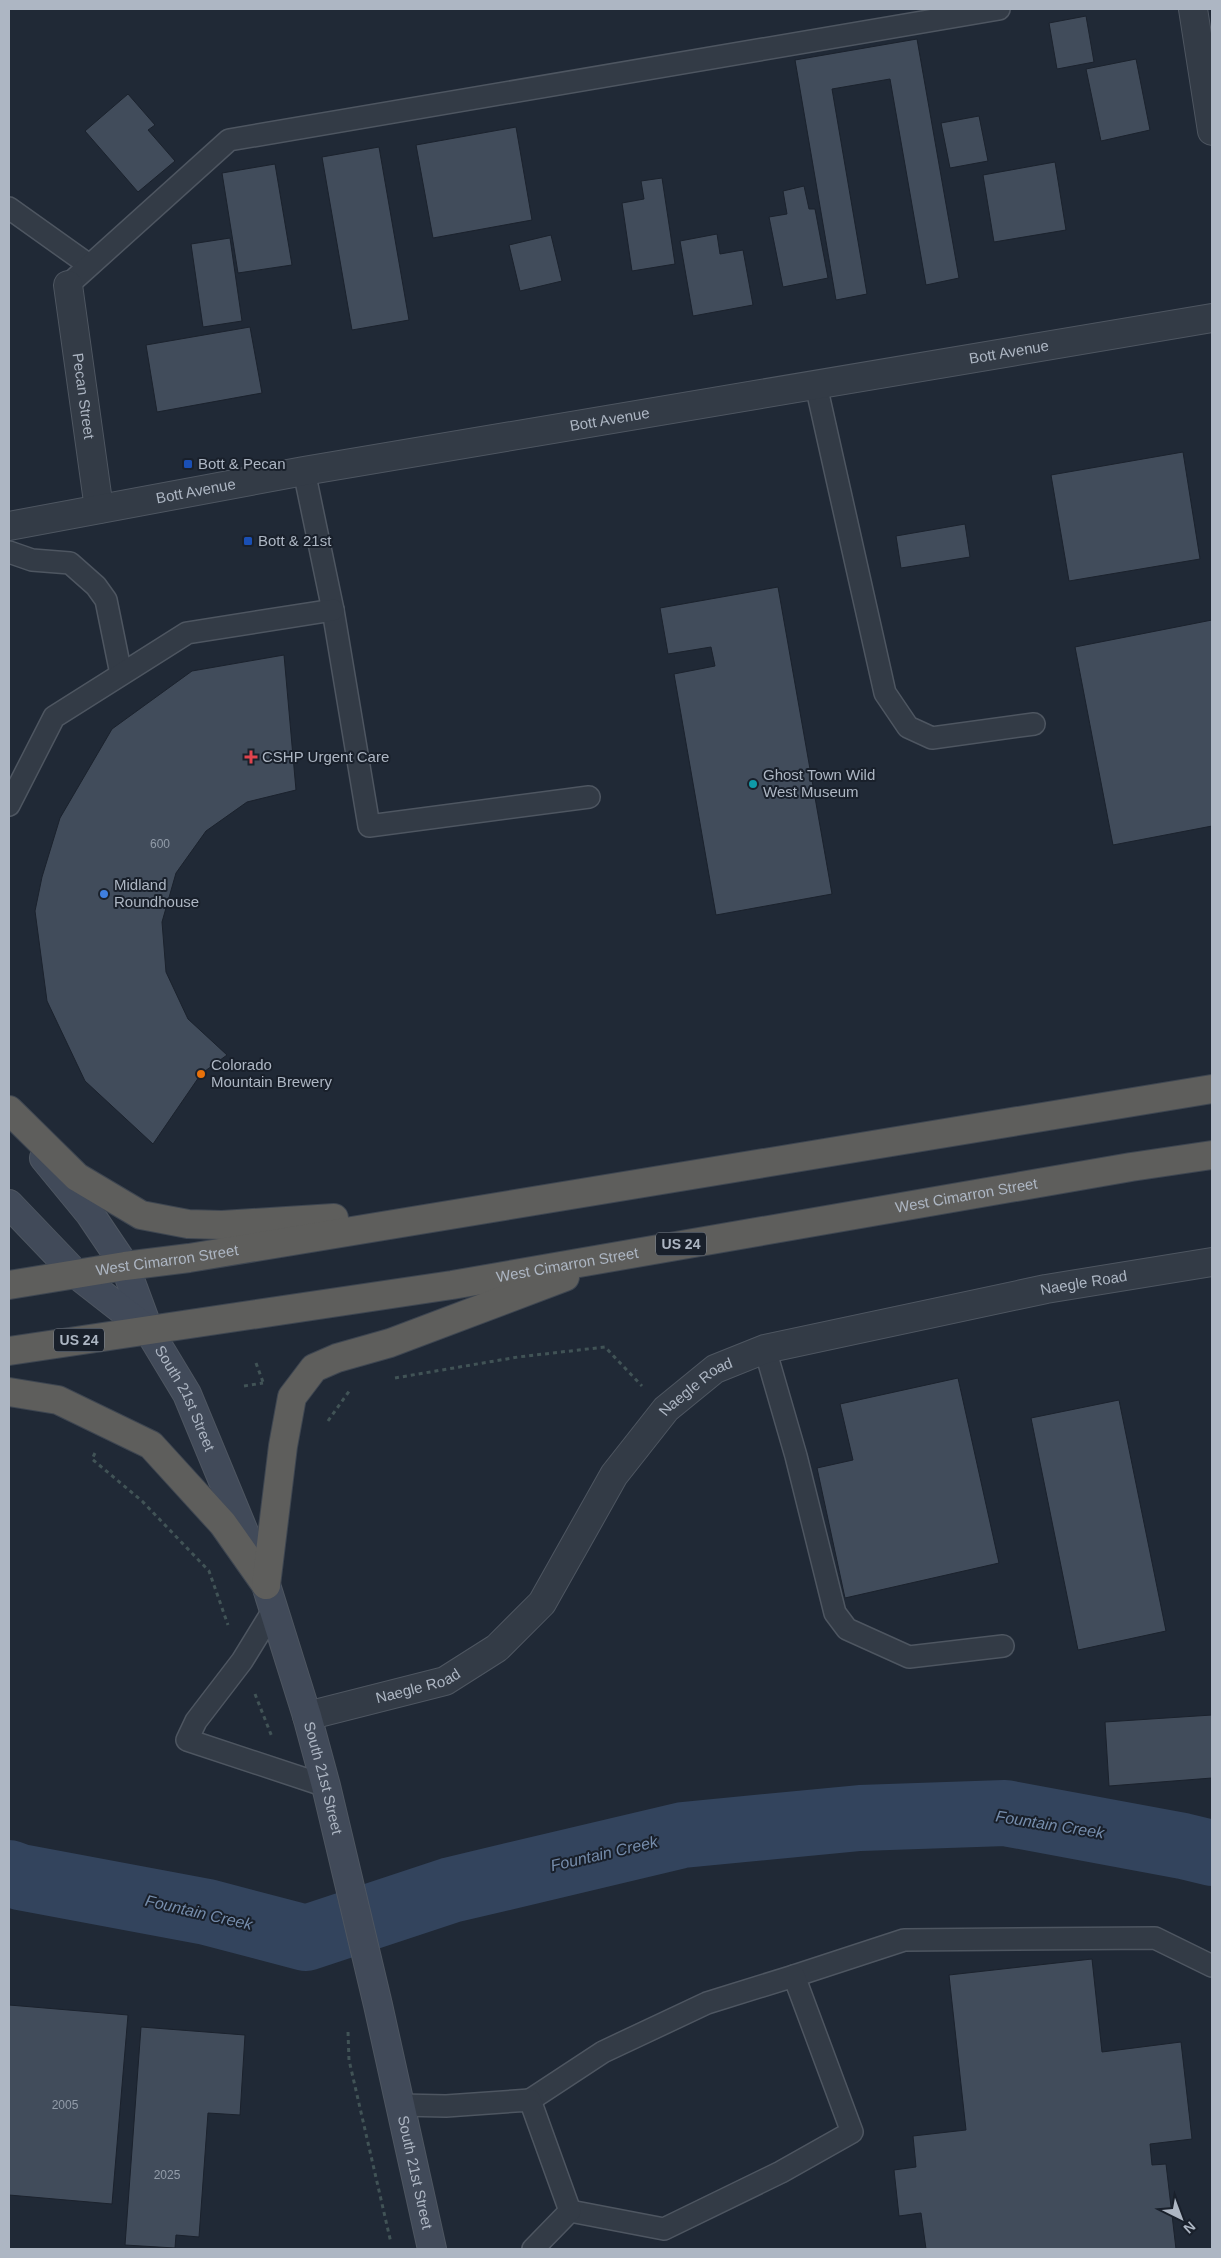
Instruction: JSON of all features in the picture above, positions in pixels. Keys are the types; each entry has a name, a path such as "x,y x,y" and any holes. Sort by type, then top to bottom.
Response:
{"highway":[{"name":"West Cimarron Street","path":"9,1285 125,1266 189,1258 1212,1089"},
{"path":"9,1110 77,1177 141,1215 188,1224 222,1225 500,1206"},
{"name":"West Cimarron Street","path":"9,1351 452,1285 1131,1167 1212,1155"},
{"path":"270,1597 283,1446 292,1397 314,1368 337,1358 390,1343 627,1254"},
{"path":"9,1392 58,1400 151,1445 223,1524 270,1597"}],"main road":[{"name":"South 21st Street","path":"9,1114 90,1214 125,1266 148,1331 187,1394 270,1597 307,1716 326,1786 378,2005 432,2249"},
{"name":"South 21st Street","path":"9,1204 76,1274 148,1331"}],"street":[{"path":"1193,9 1212,130"},
{"name":"Pecan Street","path":"68,285 99,509"},
{"name":"Bott Avenue","path":"9,526 304,472 1212,318"},
{"name":"Naegle Road","path":"307,1716 445,1681 497,1648 542,1602 614,1475 666,1409 715,1369 765,1349 1046,1288 1212,1262"}],"lane":[{"path":"68,285 230,140 999,9"},
{"path":"9,208 89,265"},
{"path":"816,385 885,693 908,727 932,738 1034,724"},
{"path":"304,472 333,610 370,826 590,797"},
{"path":"9,552 32,560 70,562 96,586 106,600 122,674"},
{"path":"9,805 54,717 187,633 333,610"},
{"path":"765,1349 796,1456 835,1613 847,1629 908,1658 1003,1646"},
{"path":"270,1597 242,1661 196,1721 187,1740 326,1786"},
{"path":"400,2105 446,2106 530,2100 603,2052 707,2003 904,1940 1154,1938 1212,1966"},
{"path":"570,2211 664,2229 781,2172 852,2132 794,1976"},
{"path":"530,2100 570,2211"},
{"path":"533,2249 570,2211"}],"path":[{"path":"392,1379 518,1357 605,1347 666,1409"},
{"path":"256,1363 263,1383"},
{"path":"328,1421 353,1385"},
{"path":"98,1448 92,1459 142,1501 209,1571 286,1772"},
{"path":"348,2027 349,2060 391,2243"}],"building":[{"path":"1086,16 1094,62 1057,69 1049,23"},
{"path":"917,39 959,278 926,285 890,79 832,89 867,294 836,300 795,60"},
{"path":"1136,59 1150,130 1101,141 1086,69"},
{"path":"128,94 155,125 148,130 175,161 138,192 85,131"},
{"path":"979,116 988,161 950,168 941,123"},
{"path":"516,127 532,220 433,238 416,145"},
{"path":"379,147 409,320 352,330 322,157"},
{"path":"1055,162 1066,230 994,242 983,175"},
{"path":"275,164 292,265 238,273 222,173"},
{"path":"662,178 675,264 632,271 622,203 644,199 641,181"},
{"path":"804,186 809,209 815,209 828,278 783,287 769,217 787,214 783,191"},
{"path":"717,234 720,254 743,250 753,305 693,316 680,241"},
{"path":"551,235 562,281 520,291 509,245"},
{"path":"230,238 242,321 203,327 191,244"},
{"path":"250,327 262,393 157,412 146,345"},
{"path":"1183,452 1200,559 1069,581 1051,475"},
{"path":"965,524 970,557 901,568 896,536"},
{"name":"Ghost Town Wild West Museum","path":"778,587 832,894 716,915 674,674 715,666 711,647 668,654 660,608"},
{"path":"1212,620 1212,826 1113,845 1075,647"},
{"name":"Midland Roundhouse","path":"284,655 296,790 247,802 206,831 176,873 162,922 166,972 188,1019 227,1055 201,1074 153,1144 85,1081 47,1001 35,911 42,877 60,818 112,729 192,671"},
{"path":"958,1378 999,1563 845,1598 817,1468 853,1460 840,1404"},
{"path":"1119,1400 1166,1631 1078,1650 1031,1418"},
{"path":"1212,1715 1212,1778 1109,1786 1105,1722"},
{"path":"1092,1959 1102,2052 1181,2042 1192,2139 1150,2144 1152,2165 1166,2164 1176,2249 926,2249 921,2213 899,2216 894,2170 916,2167 913,2136 966,2130 949,1975"},
{"path":"9,2005 128,2015 112,2204 9,2195"},
{"path":"141,2027 245,2035 240,2115 208,2113 199,2237 176,2235 175,2248 125,2245"}],"waterway":[{"name":"Fountain Creek","path":"9,1873 20,1877 207,1912 306,1938 451,1890 683,1835 860,1818 1005,1813 1212,1853"}],"place":[{"name":"Bott & Pecan","path":"188,464"},
{"name":"Bott & 21st","path":"248,541"},
{"name":"CSHP Urgent Care","path":"251,757"},
{"name":"Ghost Town Wild West Museum","path":"753,784"},
{"name":"Midland Roundhouse","path":"104,894"},
{"name":"Colorado Mountain Brewery","path":"201,1074"}]}
